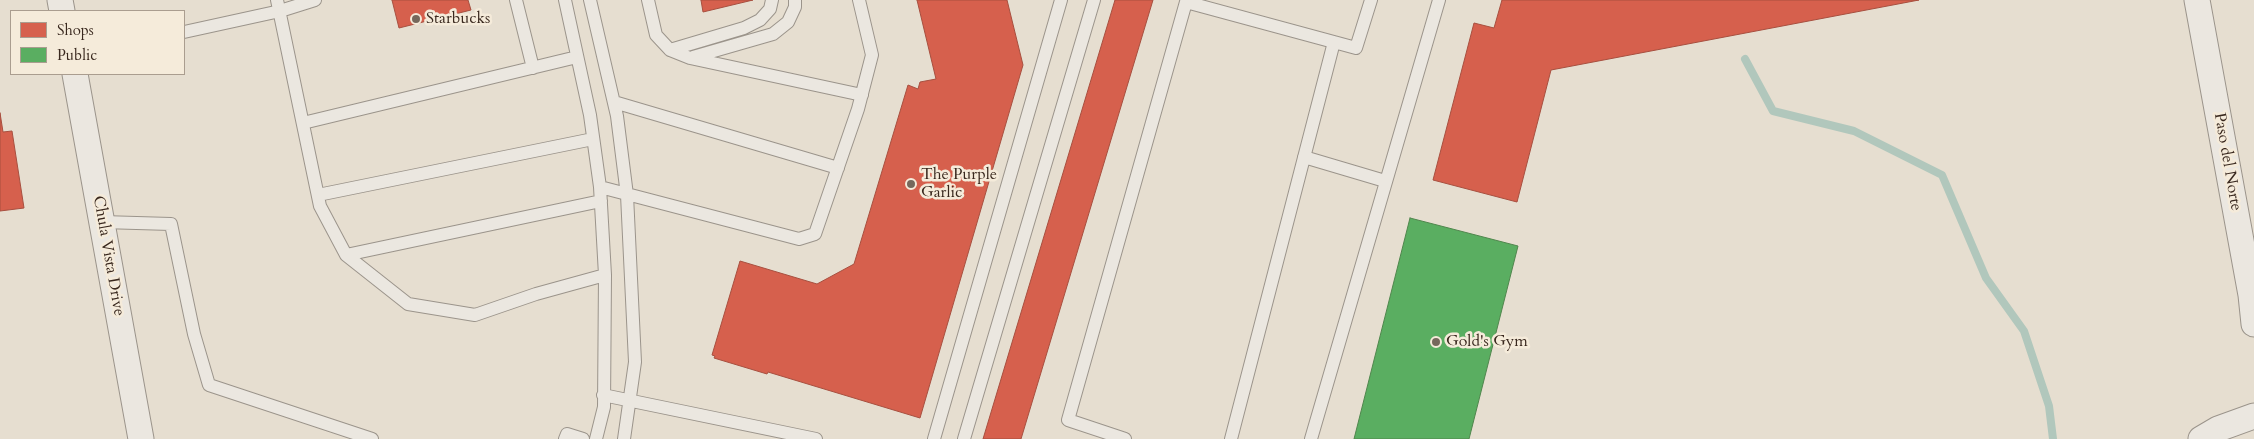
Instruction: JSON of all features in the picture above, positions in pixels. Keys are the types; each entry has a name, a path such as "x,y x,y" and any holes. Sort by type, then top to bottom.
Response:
{"street":[{"name":"Paso del Norte","path":"2197,0 2251,295 2254,324"},
{"name":"Chula Vista Drive","path":"75,75 141,439"},
{"path":"2201,439 2218,429 2254,416"}],"lane":[{"path":"185,32 278,6 315,0"},
{"path":"516,0 533,68"},
{"path":"565,0 593,139 601,201 605,275 604,407 596,439"},
{"path":"590,0 614,102 627,195 635,362 624,439"},
{"path":"648,0 656,35 670,50 690,58 862,95"},
{"path":"670,50 744,28 760,20 770,9 772,0"},
{"path":"690,58 773,34 788,22 795,7 795,0"},
{"path":"600,187 799,239 815,234 862,95 872,55 859,0"},
{"path":"934,439 1062,0"},
{"path":"964,439 1094,0"},
{"path":"1125,439 1068,420 1186,2 1356,48 1370,0"},
{"path":"1311,439 1438,0"},
{"path":"278,6 320,206 346,255 408,304 475,316 536,294 605,275"},
{"path":"1230,439 1334,42"},
{"path":"303,123 577,57"},
{"path":"614,102 838,168"},
{"path":"318,194 593,139"},
{"path":"1304,157 1385,181"},
{"path":"346,255 601,201"},
{"path":"102,222 171,224 194,334 209,385 372,439"},
{"path":"603,395 816,439"},
{"path":"565,439 567,434 583,439"}],"building: Shops":[{"name":"Starbucks","path":"392,0 468,0 471,10 399,28"},
{"path":"701,0 753,0 703,12"},
{"path":"917,0 1007,0 1023,65 920,418 768,372 767,374 714,358 715,356 712,355 740,261 817,284 854,264 908,85 918,89 920,82 936,79"},
{"path":"1115,0 1153,0 1021,439 983,439"},
{"path":"1502,0 1919,0 1551,70 1517,202 1433,180 1474,23 1494,28"},
{"path":"0,113 3,132 12,131 24,208 0,211"}],"building: Public":[{"name":"Gold's Gym","path":"1410,218 1518,246 1469,439 1354,439"}],"waterway":[{"path":"1745,59 1773,111 1854,131 1942,175 1986,278 2024,331 2049,406 2053,439"}],"place":[{"name":"Starbucks","path":"416,19"},
{"name":"The Purple Garlic","path":"911,184"},
{"name":"Gold's Gym","path":"1436,342"}]}
